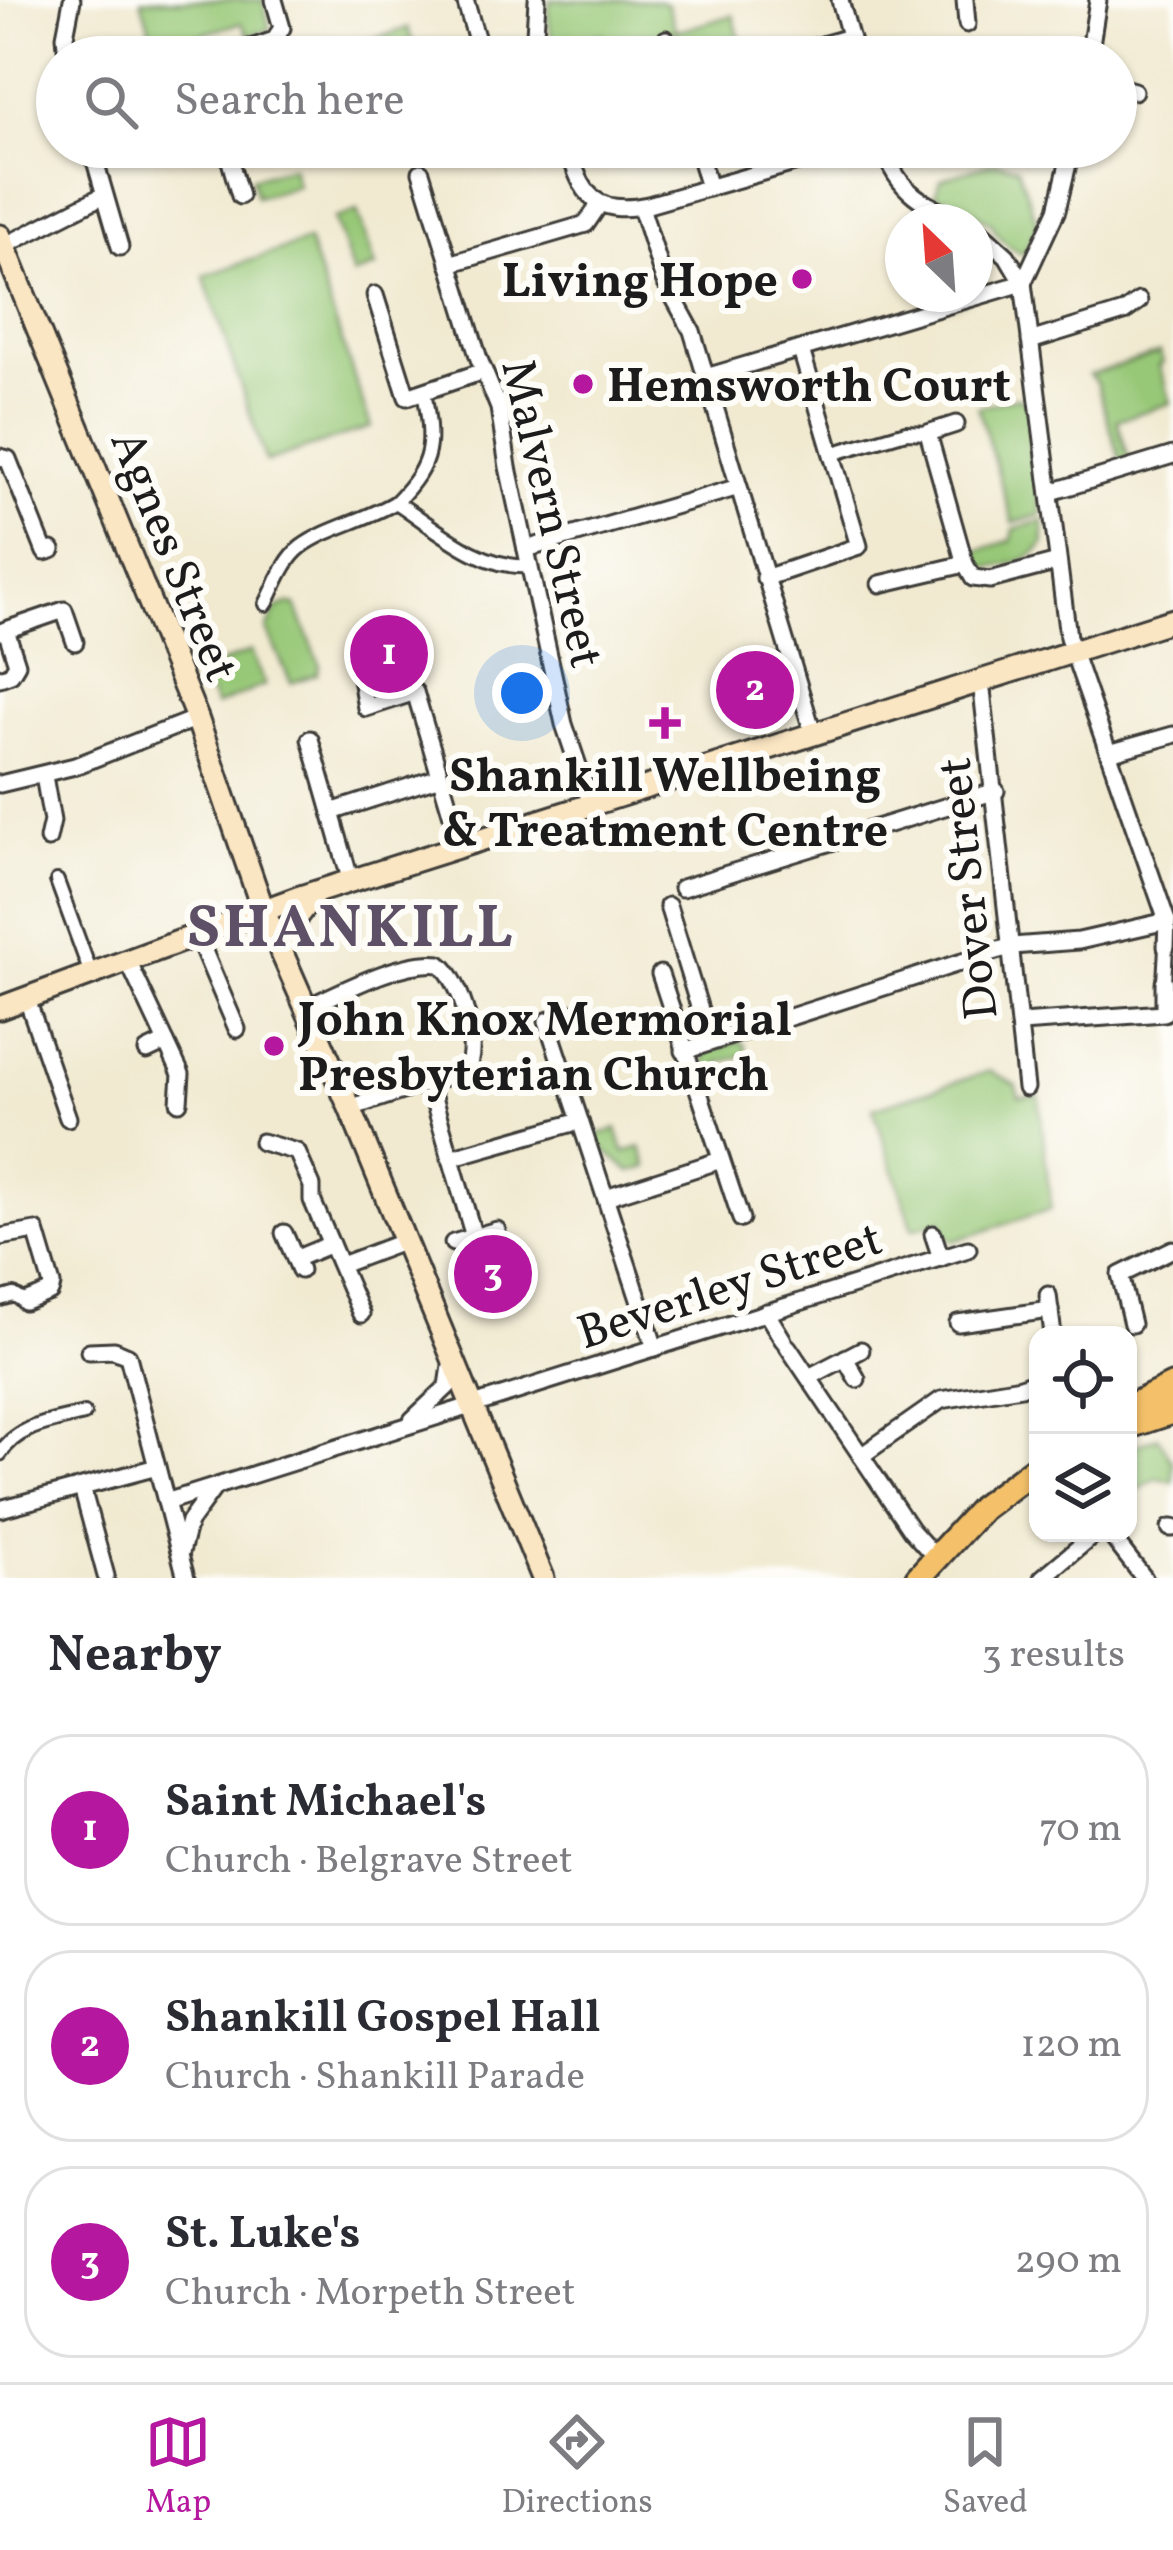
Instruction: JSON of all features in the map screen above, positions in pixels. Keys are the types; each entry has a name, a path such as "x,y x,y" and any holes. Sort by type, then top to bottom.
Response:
{"main road":[{"name":"Agnes Street","path":"2,241 197,718 263,910 350,1108 543,1578"},
{"path":"0,1009 263,910 1173,620"},
{"path":"281,952 297,916 315,893"},
{"path":"1137,1404 1173,1386"},
{"path":"1137,1423 1173,1411"},
{"path":"918,1578 996,1495 1029,1472"}],"street":[{"path":"65,36 72,0"},
{"path":"274,0 282,28 277,36"},
{"path":"465,0 476,36"},
{"path":"536,36 537,0"},
{"path":"840,0 850,36"},
{"path":"965,0 967,23"},
{"path":"1092,36 1098,0"},
{"path":"97,168 120,247"},
{"path":"232,168 240,196"},
{"path":"576,168 583,188 599,205 620,209 778,168"},
{"path":"703,168 709,188"},
{"path":"892,168 900,186 924,204"},
{"path":"706,377 1023,283 1057,210 1067,168"},
{"name":"Malvern Street","path":"421,172 499,408 564,724 591,804"},
{"path":"2,241 104,195"},
{"path":"449,264 586,224 599,205"},
{"path":"641,207 664,280 692,331 813,734"},
{"path":"993,243 1023,283 1072,651 1166,922 1164,1012 1021,1023"},
{"path":"266,604 300,548 372,521 396,502 414,484 432,444 374,295"},
{"path":"1030,340 1124,312 1139,302"},
{"path":"765,578 859,546 801,350"},
{"path":"415,394 484,371"},
{"path":"831,454 906,432 928,433 956,424"},
{"path":"928,433 965,564 974,578 990,580 1058,562"},
{"path":"1051,492 1173,454"},
{"path":"0,457 8,460 45,552 52,550"},
{"path":"396,502 506,568 739,487"},
{"path":"880,584 965,564"},
{"path":"0,678 11,674 17,664 3,631 64,610 75,642"},
{"path":"361,678 366,708 415,692 461,846"},
{"name":"Dover Street","path":"981,681 1026,1088"},
{"path":"0,784 44,776 197,718"},
{"path":"1109,753 1173,735"},
{"path":"310,739 351,882"},
{"path":"44,776 52,821 48,839"},
{"path":"331,812 440,777"},
{"path":"682,888 996,790"},
{"path":"57,881 92,974"},
{"path":"668,906 710,1042"},
{"path":"684,1051 1012,946 1079,941 1166,922"},
{"path":"197,935 237,1029"},
{"path":"128,961 181,1074 179,1102"},
{"path":"306,1008 362,983 423,964 440,964 458,978 474,1055 466,1070 350,1108"},
{"path":"659,974 741,1219"},
{"path":"27,999 68,1118"},
{"path":"570,1013 547,1021 655,1348"},
{"path":"147,1051 166,1042"},
{"path":"429,1084 474,1237"},
{"path":"450,1158 580,1120"},
{"path":"262,1142 297,1152 312,1186 311,1200 340,1265 346,1300 361,1314"},
{"path":"605,1197 721,1160"},
{"path":"453,1243 496,1230"},
{"path":"0,1237 36,1231 50,1292 25,1302 14,1295 0,1299"},
{"path":"284,1232 298,1264 331,1244"},
{"name":"Beverley Street","path":"933,1234 941,1258"},
{"path":"340,1265 405,1241"},
{"name":"Beverley Street","path":"166,1502 968,1249"},
{"path":"1132,1324 1120,1275 1173,1250"},
{"path":"958,1323 1049,1302 1052,1326"},
{"path":"766,1312 922,1546 936,1558"},
{"path":"97,1328 95,1349 128,1356 186,1578"},
{"path":"809,1377 853,1354 857,1379"},
{"path":"405,1426 440,1396 451,1377 452,1357"},
{"path":"861,1456 941,1400 1029,1383"},
{"path":"0,1454 8,1440 23,1430 84,1414"},
{"path":"0,1509 157,1468"},
{"path":"180,1554 189,1522 215,1487"},
{"path":"82,1488 106,1576"},
{"path":"1042,1578 1085,1542"},
{"path":"1116,1542 1144,1578"}],"green space":[{"path":"141,0 263,0 270,29 249,36 241,23 196,36 152,36"},
{"path":"550,0 661,1 668,6 675,28 733,15 739,36 677,36 675,31 659,36 551,36"},
{"path":"408,28 410,36 383,36"},
{"path":"292,168 297,186 256,197 251,178"},
{"path":"976,168 1017,168 1038,224 1024,254 996,232 993,204 955,204 935,194 941,179"},
{"path":"357,211 376,267 353,275 334,219"},
{"path":"308,241 371,427 266,462 204,276"},
{"path":"1160,353 1171,403 1117,420 1129,459 1121,462 1096,382 1089,375"},
{"path":"1017,397 1027,402 1041,515 1013,523 978,407"},
{"path":"1043,521 1044,543 1025,559 982,567 971,553 1012,540 1014,529"},
{"path":"296,606 320,665 317,674 291,683 267,630 277,608"},
{"path":"251,651 265,685 215,706 201,672"},
{"path":"738,1041 748,1054 718,1063 721,1076 710,1080 704,1053"},
{"path":"990,1071 1016,1085 1019,1097 1039,1096 1051,1209 954,1241 947,1237 941,1221 913,1229 873,1108"},
{"path":"617,1129 624,1152 641,1147 648,1167 631,1172 597,1144 595,1135"},
{"path":"1158,1437 1173,1462 1173,1482 1157,1478 1137,1490 1137,1445"}],"place":[{"name":"Living Hope","path":"802,279"},
{"name":"Hemsworth Court","path":"583,384"},
{"name":"Saint Michael's","path":"389,654"},
{"name":"Shankill Gospel Hall","path":"755,690"},
{"name":"Shankill Wellbeing & Treatment Centre","path":"665,723"},
{"name":"John Knox Mermorial Presbyterian Church","path":"274,1046"},
{"name":"St. Luke's","path":"493,1274"}],"district":[{"name":"SHANKILL","path":"351,925"}]}
